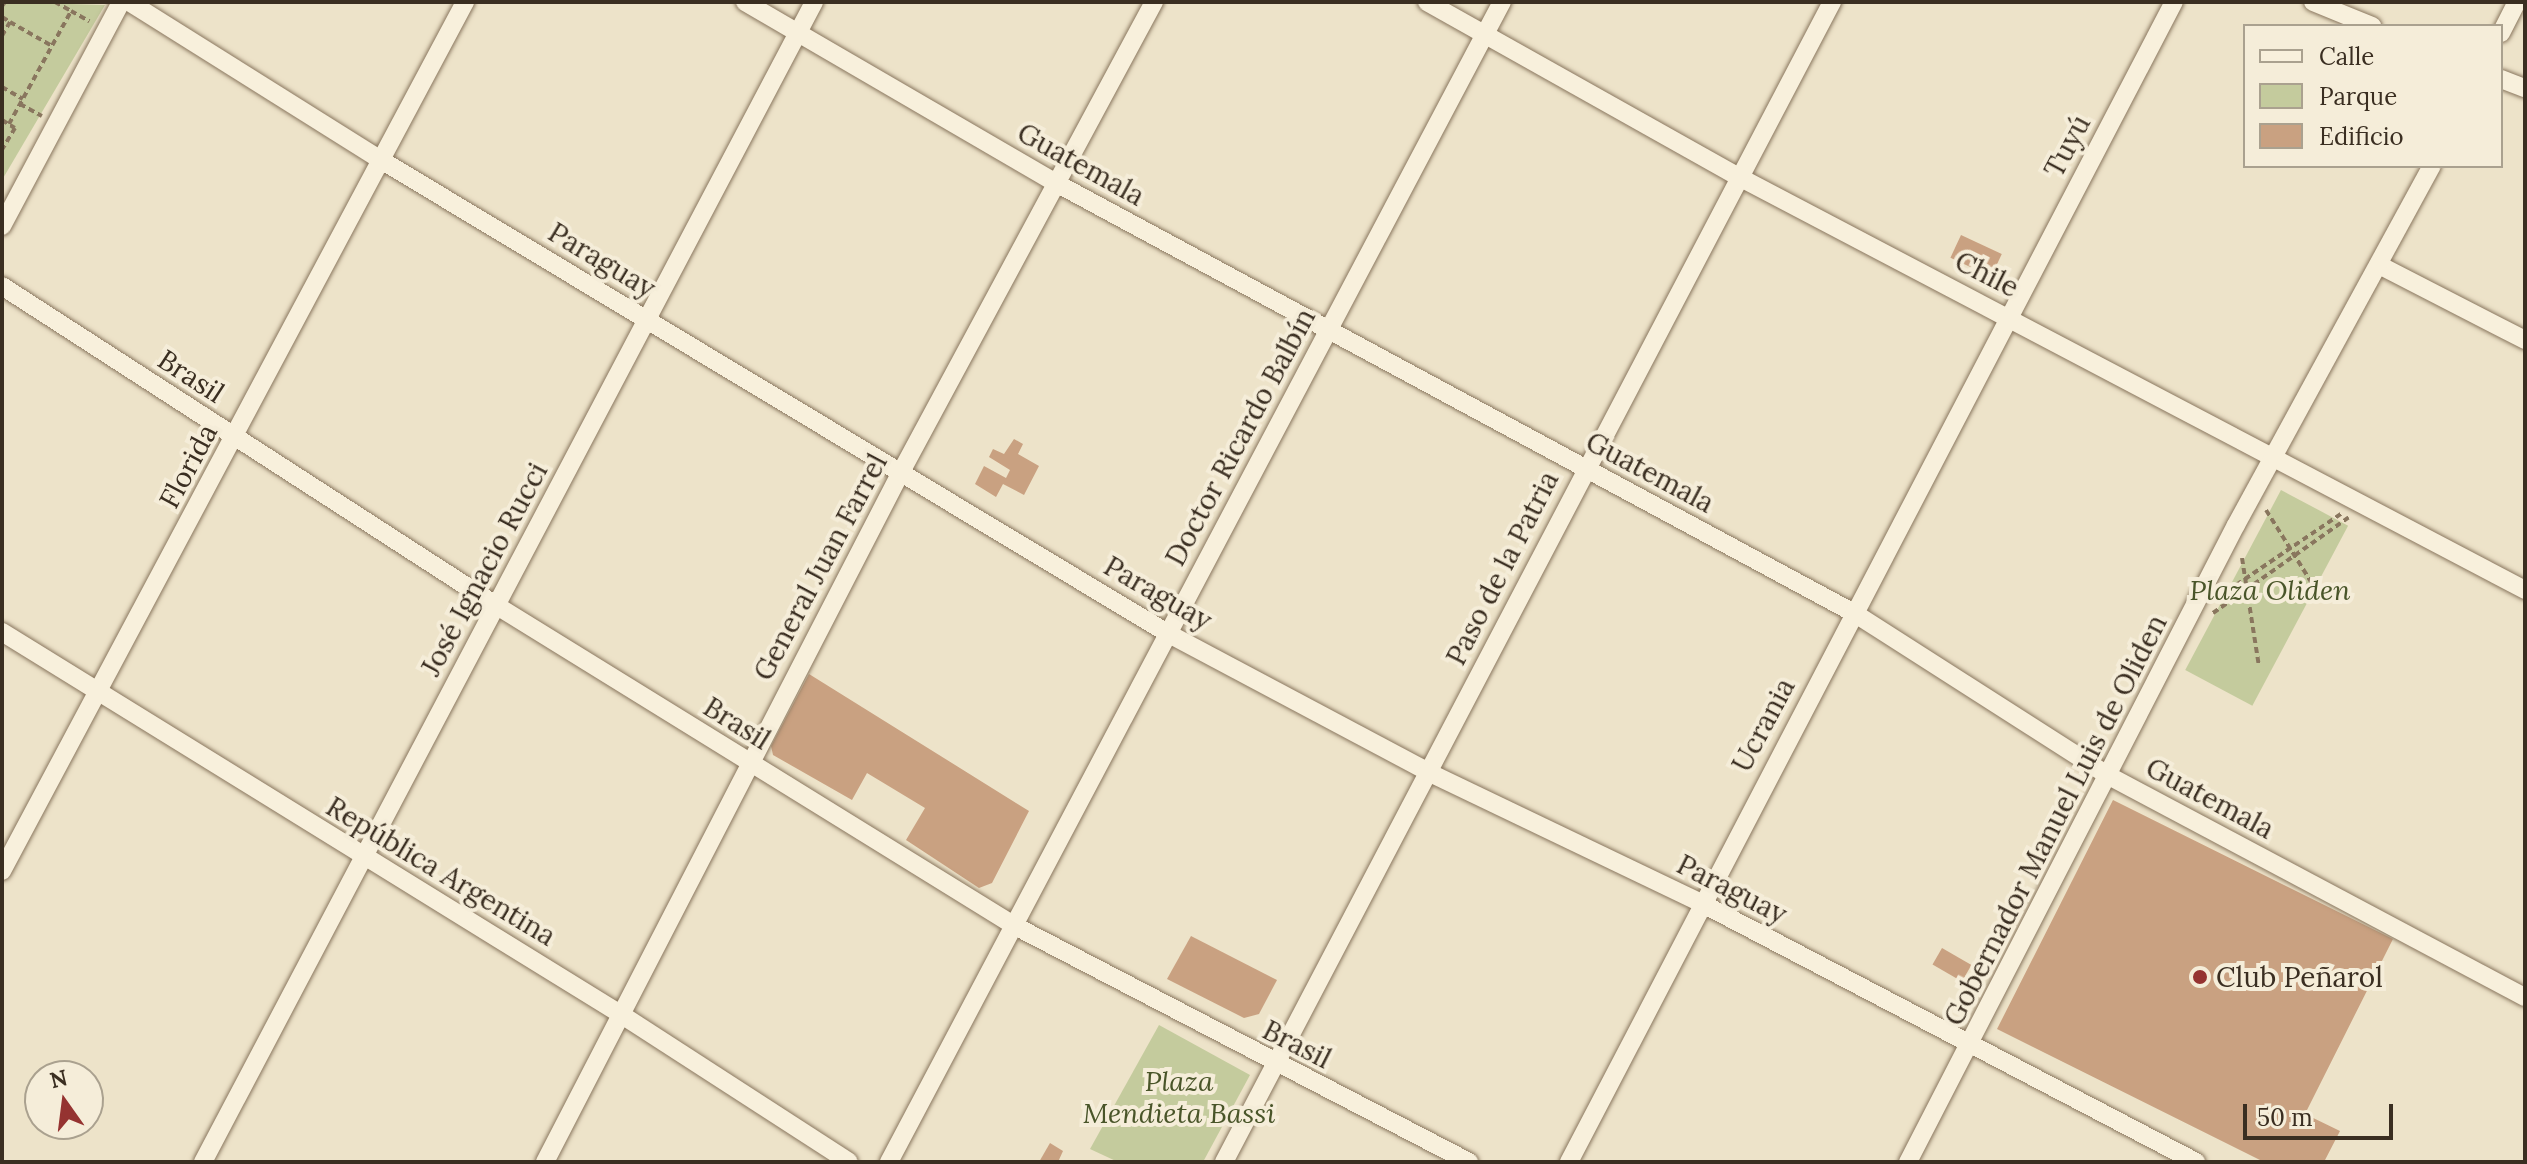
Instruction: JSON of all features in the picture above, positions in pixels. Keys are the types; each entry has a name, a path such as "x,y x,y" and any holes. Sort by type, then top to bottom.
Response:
{"street":[{"path":"2,226 121,2"},
{"name":"Paraguay","path":"129,2 381,160 1169,634 1428,772 1701,903 2196,1162"},
{"name":"Florida","path":"2,871 465,2"},
{"name":"Guatemala","path":"745,2 1056,183 1326,332 1854,613 2109,776 2525,997"},
{"name":"José Ignacio Rucci","path":"203,1162 814,2"},
{"name":"General Juan Farrel","path":"545,1162 901,472 1154,2"},
{"name":"Chile","path":"1427,2 1741,178 2525,590"},
{"name":"Doctor Ricardo Balbín","path":"889,1162 1502,2"},
{"name":"Paso de la Patria","path":"1224,1162 1832,2"},
{"name":"Tuyú","path":"2009,317 2174,2"},
{"path":"2313,2 2367,24"},
{"path":"2503,29 2517,2"},
{"path":"2503,80 2525,88"},
{"name":"Gobernador Manuel Luis de Oliden","path":"1908,1162 2109,776 2200,616 2236,525 2381,266 2431,168"},
{"path":"2381,266 2525,340"},
{"name":"Brasil","path":"2,286 497,606 1015,926 1469,1162"},
{"name":"Ucrania","path":"1569,1162 1701,903 2009,317"},
{"name":"República Argentina","path":"2,632 622,1015 849,1162"}],"path":[{"path":"55,2 106,30"},
{"path":"9,124 71,11"},
{"path":"2,17 52,46"},
{"path":"2,36 10,22"},
{"path":"2,87 23,99"},
{"path":"2,120 15,128 2,150"},
{"path":"2254,491 2315,588"},
{"path":"2200,616 2245,579 2361,504"},
{"path":"2200,616 2247,589 2361,504"},
{"path":"2236,525 2259,666"}],"green space":[{"path":"2,2 105,5 2,180"},
{"name":"Plaza Oliden","path":"2281,490 2348,526 2252,706 2185,670"},
{"name":"Plaza Mendieta Bassi","path":"1159,1025 1250,1075 1203,1162 1118,1162 1090,1149"}],"building":[{"path":"1961,235 2002,254 1991,277 1950,258"},
{"path":"1014,439 1023,444 1018,454 1039,466 1024,495 1003,484 996,497 975,484 984,466 1006,478 1010,470 989,457 993,449 1004,454"},
{"path":"809,674 1029,811 992,883 979,888 906,840 925,808 867,773 852,800 773,755 771,746"},
{"name":"Club Peñarol","path":"2113,800 2393,939 2305,1114 2340,1131 2324,1162 2264,1162 1997,1029"},
{"path":"1191,936 1277,980 1259,1014 1244,1018 1167,979"},
{"path":"1942,948 1971,965 1962,981 1932,964"},
{"path":"1050,1143 1063,1151 1058,1162 1039,1162"}],"place":[{"name":"Club Peñarol","path":"2200,977"}]}
